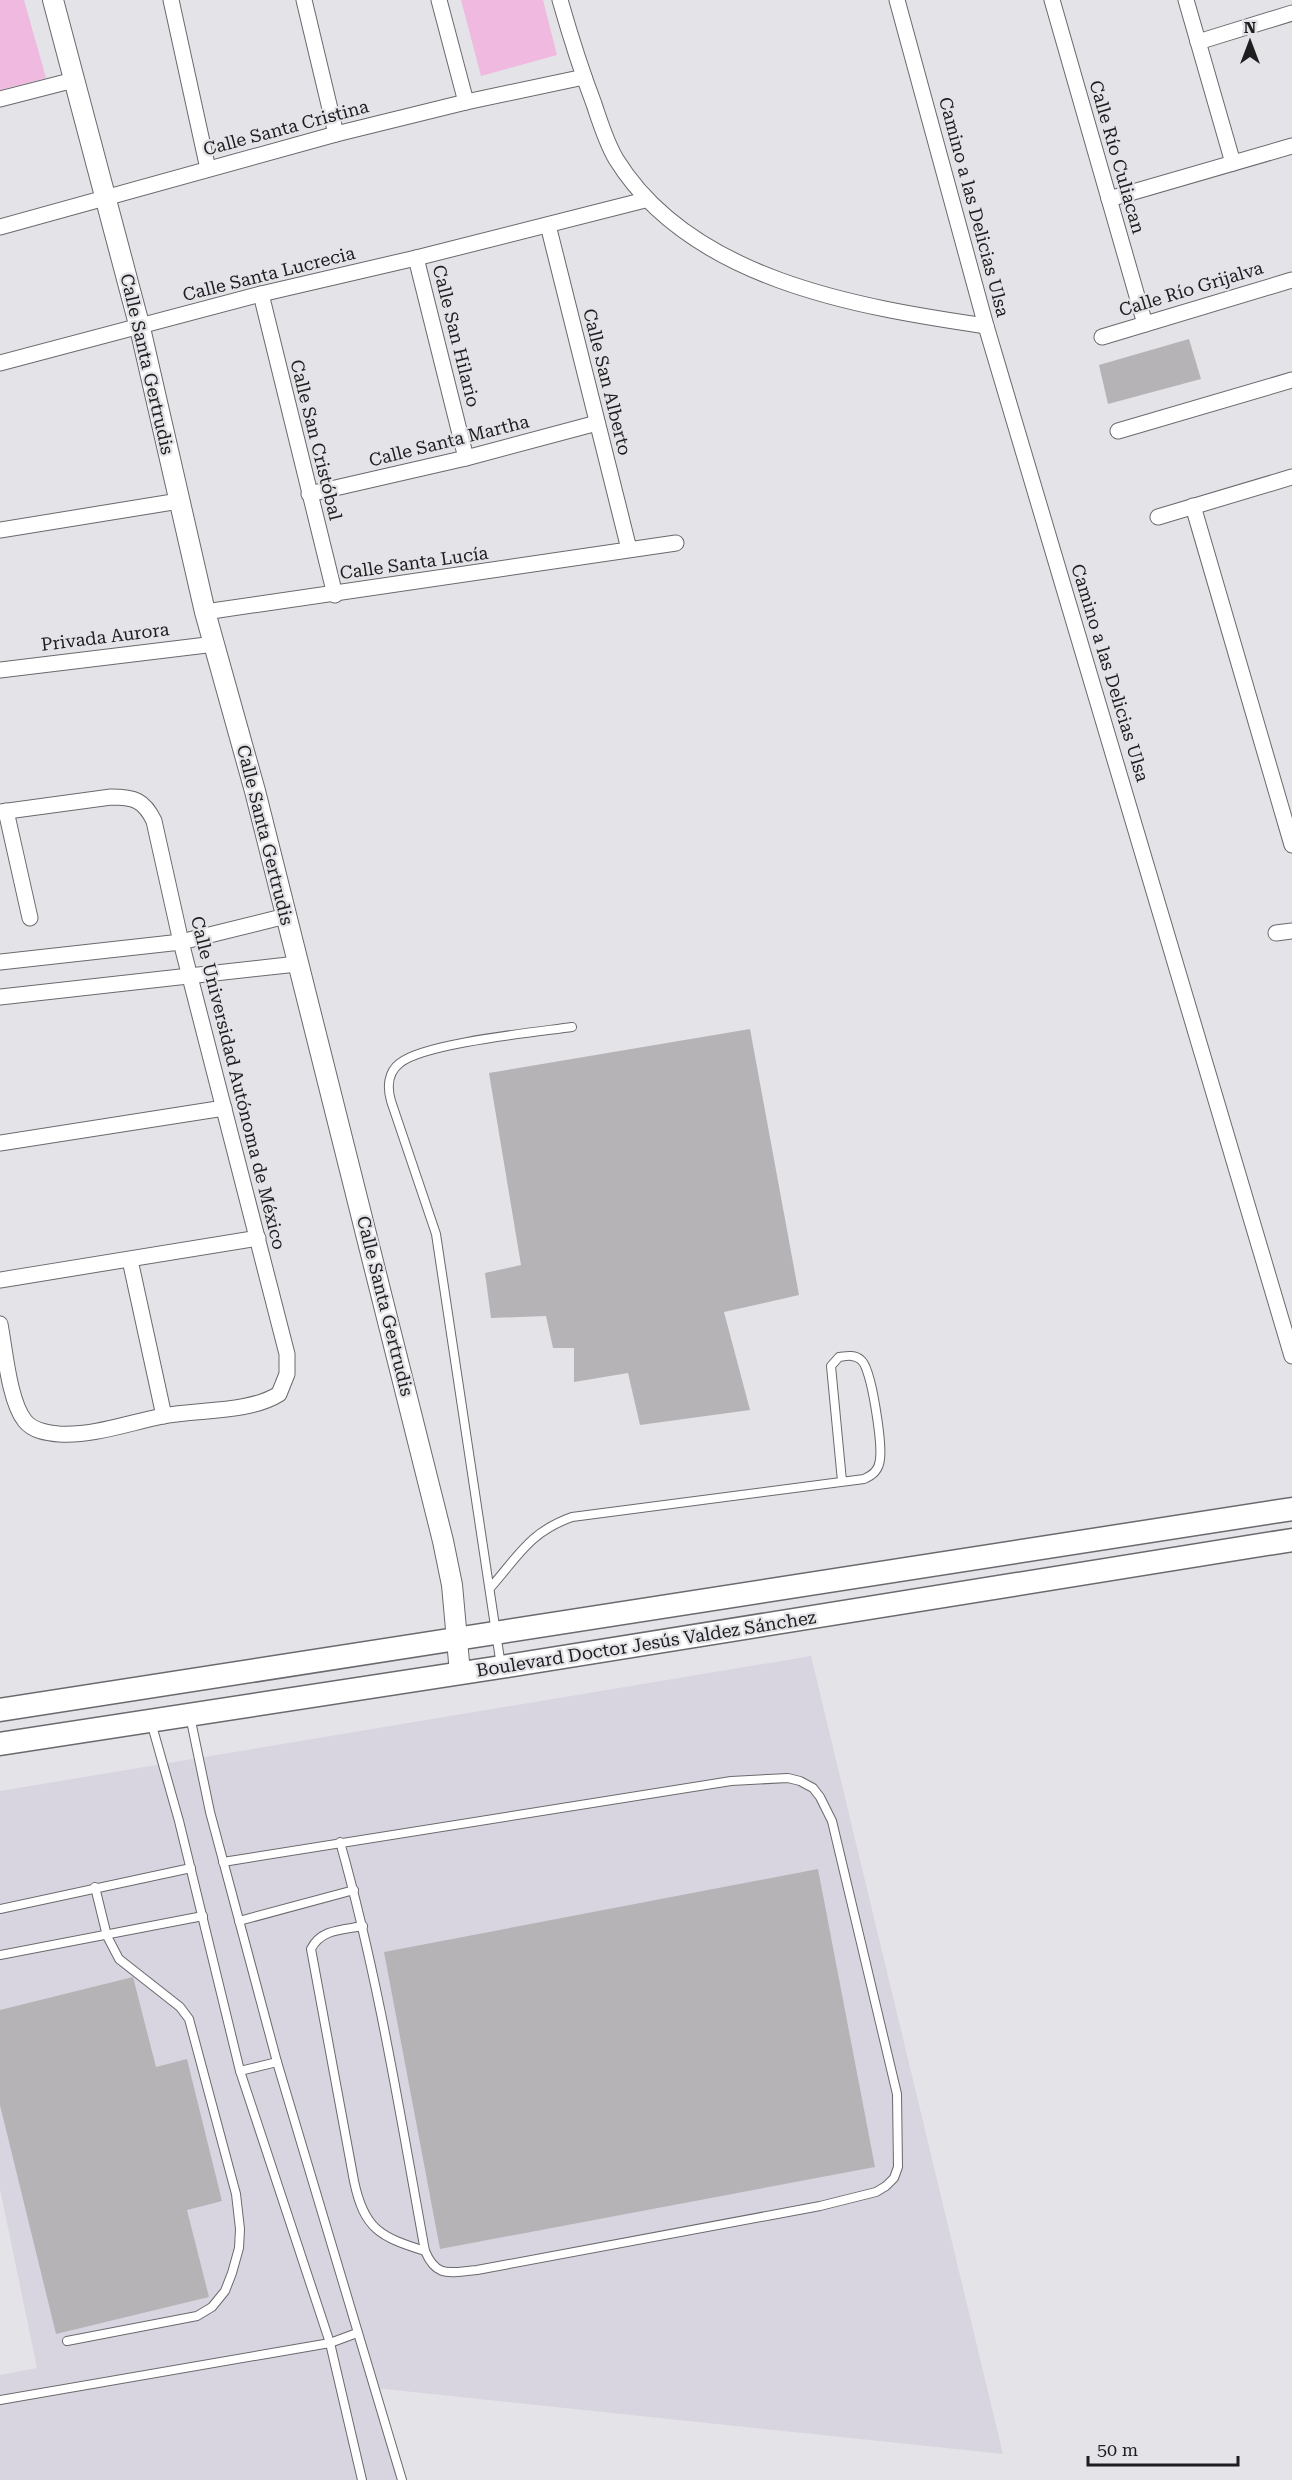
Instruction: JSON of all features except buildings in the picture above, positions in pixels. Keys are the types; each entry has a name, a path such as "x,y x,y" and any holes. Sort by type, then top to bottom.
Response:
{"main road":[{"name":"Boulevard Doctor Jesús Valdez Sánchez","path":"0,1710 1292,1509"},
{"name":"Boulevard Doctor Jesús Valdez Sánchez","path":"0,1744 189,1713 501,1667 1292,1540"}],"street":[{"name":"Calle Santa Gertrudis","path":"53,0 140,328 205,612 286,916 441,1530 452,1585 460,1673"},
{"path":"171,0 208,169"},
{"path":"304,0 336,134"},
{"path":"439,0 465,102"},
{"path":"560,0 584,77 614,156 645,200 691,237 720,255 760,272 881,308 986,326"},
{"name":"Camino a las Delicias Ulsa","path":"897,0 986,326 1292,1356"},
{"name":"Calle Río Culiacan","path":"1053,0 1145,324"},
{"path":"1186,0 1233,163"},
{"path":"1198,42 1292,13"},
{"name":"Calle Santa Cristina","path":"0,227 106,200 336,134 465,102 584,77"},
{"path":"0,99 74,80"},
{"path":"1109,199 1292,146"},
{"name":"Calle Santa Lucrecia","path":"0,363 140,328 261,294 416,258 645,200"},
{"name":"Calle San Alberto","path":"548,225 629,549"},
{"name":"Calle San Hilario","path":"416,258 466,459"},
{"name":"Calle Río Grijalva","path":"1102,337 1292,279"},
{"name":"Calle San Cristóbal","path":"261,294 335,595"},
{"path":"1118,431 1292,380"},
{"name":"Calle Santa Martha","path":"309,494 466,459 597,423"},
{"path":"1158,517 1292,477"},
{"path":"0,530 179,501"},
{"path":"1193,506 1292,845"},
{"name":"Calle Santa Lucía","path":"205,612 335,595 676,543"},
{"name":"Privada Aurora","path":"0,670 215,644"},
{"name":"Calle Universidad Autónoma de México","path":"3,812 91,799 127,797 147,807 154,821 181,942 287,1354 283,1388 273,1398 261,1403 164,1416"},
{"path":"3,812 30,918"},
{"path":"0,962 181,942 286,916"},
{"path":"1276,933 1292,931"},
{"path":"0,997 297,964"},
{"path":"0,1143 224,1108"},
{"path":"0,1280 258,1238"},
{"path":"0,1324 16,1404 25,1422 36,1430 58,1434 97,1432 164,1416 130,1260"}],"lane":[{"path":"501,1667 491,1587 436,1234 388,1087 393,1070 408,1058 495,1038 572,1027"},
{"path":"491,1587 526,1545 549,1525 572,1517 864,1479 873,1475 881,1458 871,1377 862,1360 854,1356 839,1357 831,1366 842,1481"},
{"path":"189,1713 223,1862 277,2062 357,2333 391,2435 402,2480"},
{"path":"150,1719 191,1868 240,2071 330,2343 362,2480"},
{"path":"223,1862 340,1842 731,1781 774,1778 800,1781 813,1788 832,1821 897,2094 897,2173 886,2186 876,2192 820,2206 477,2270 444,2273 434,2268 425,2250 363,1926 340,1842"},
{"path":"0,1909 191,1868"},
{"path":"67,2341 198,2316 212,2307 225,2291 239,2248 240,2229 236,2194 189,2019 180,2007 119,1959 107,1936 95,1887"},
{"path":"239,1921 354,1890"},
{"path":"0,1955 203,1916"},
{"path":"363,1926 324,1933 315,1940 310,1949 349,2158 359,2206 366,2220 391,2240 425,2250"},
{"path":"240,2071 277,2062"},
{"path":"0,2400 330,2343 357,2333"}],"shaded area":[{"path":"0,0 24,0 46,78 0,90"},
{"path":"461,0 543,0 557,55 481,76"},
{"path":"811,1656 1003,2454 375,2388 397,2480 0,2480 0,2375 37,2368 0,2189 0,1791"}]}
